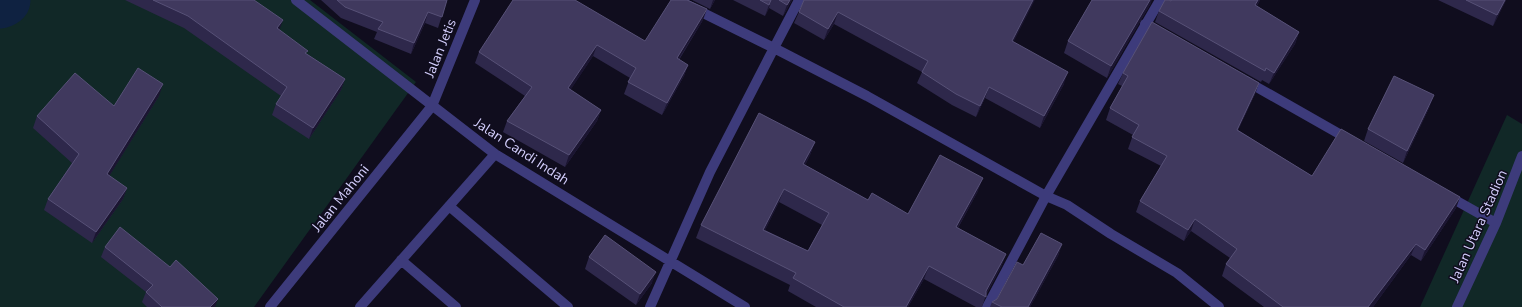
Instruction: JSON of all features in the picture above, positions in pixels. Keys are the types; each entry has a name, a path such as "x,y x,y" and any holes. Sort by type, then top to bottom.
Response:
{"street":[{"name":"Jalan Candi Indah","path":"296,0 495,154 745,307"},
{"name":"Jalan Jetis","path":"432,106 475,0"},
{"path":"677,0 867,96 1046,196 1067,204 1112,234 1177,273 1219,307"},
{"path":"650,307 669,260 710,172 799,0"},
{"path":"987,307 1046,196 1160,0"},
{"path":"1145,24 1173,39"},
{"path":"1234,74 1358,145"},
{"name":"Jalan Mahoni","path":"270,307 432,106"},
{"path":"360,307 495,154"},
{"name":"Jalan Utara Stadion","path":"1457,307 1496,223 1522,156"},
{"path":"1441,192 1496,223"},
{"path":"449,206 568,307"},
{"path":"401,260 456,307"}],"green space":[{"path":"0,0 310,0 416,82 254,307 0,307"},
{"path":"1507,115 1522,124 1522,307 1420,307"}],"building":[{"path":"153,0 254,0 283,20 277,28 308,51 305,53 345,79 313,128 276,104 287,87 188,16"},
{"path":"337,0 447,0 442,17 428,12 414,43 378,29 383,22 345,7"},
{"path":"513,0 575,0 645,41 671,0 687,0 707,9 677,58 688,65 667,103 628,82 636,68 597,45 568,88 601,110 569,155 507,121 532,87 479,52"},
{"path":"760,0 771,0 769,5"},
{"path":"779,0 790,0 787,5"},
{"path":"804,0 1033,0 1012,41 1068,72 1044,116 989,87 980,106 956,94 922,72 928,61 838,12 828,29 799,12"},
{"path":"1092,0 1150,0 1111,66 1068,41"},
{"path":"1165,0 1258,0 1255,5 1299,32 1274,73 1266,68 1265,71 1159,11"},
{"path":"1466,0 1505,0 1497,15"},
{"path":"1152,22 1259,83 1237,130 1312,176 1341,129 1460,197 1425,250 1416,244 1368,307 1283,307 1226,264 1237,249 1195,219 1188,230 1140,201 1167,156 1132,137 1139,125 1110,108 1128,76 1123,73"},
{"path":"138,68 163,84 107,174 127,188 96,232 48,199 79,154 37,116 75,73 114,106"},
{"path":"1394,76 1434,95 1407,151 1368,129"},
{"path":"759,113 815,142 803,164 868,200 872,193 908,214 940,155 983,178 956,227 1006,254 986,291 986,297 929,266 906,307 844,307 793,278 796,273 701,225","holes":["784,189 829,213 808,251 763,230"]},
{"path":"120,227 170,267 176,260 218,299 210,307 162,307 146,292 153,285 105,247"},
{"path":"1041,233 1062,244 1028,307 1002,307 992,302 997,299 1017,262 1023,265"},
{"path":"605,235 656,272 640,294 589,257"}],"waterway":[{"path":"0,2 4,0"}]}
